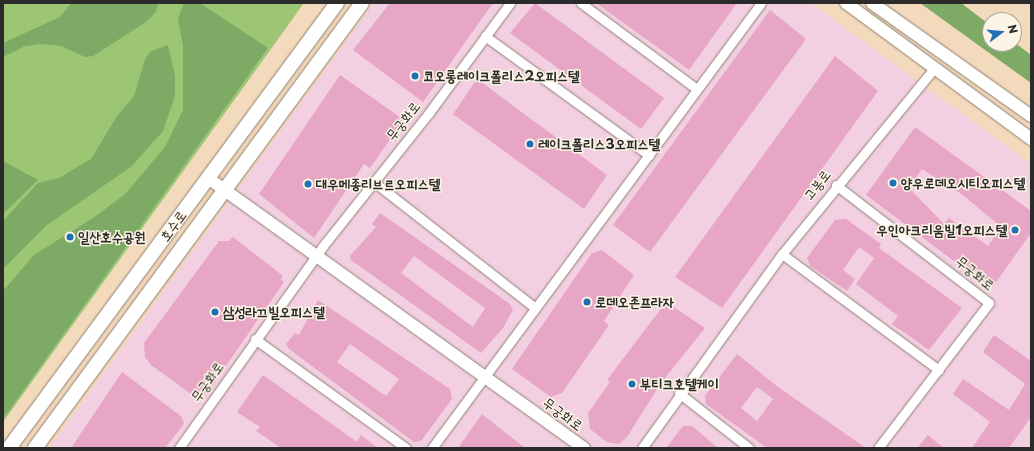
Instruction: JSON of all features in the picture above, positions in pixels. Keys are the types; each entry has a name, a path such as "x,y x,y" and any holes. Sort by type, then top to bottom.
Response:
{"main road":[{"name":"호수로","path":"8,448 336,3"},
{"name":"호수로","path":"35,448 362,3"},
{"path":"846,3 1031,140"},
{"path":"872,3 1031,116"},
{"name":"무궁화로","path":"208,178 584,448"}],"street":[{"name":"무궁화로","path":"179,448 316,255 374,182 510,3"},
{"path":"581,3 698,89"},
{"path":"432,448 761,3"},
{"path":"485,36 649,155"},
{"name":"고봉로","path":"679,393 782,254 836,185 934,68"},
{"path":"374,182 535,308"},
{"name":"무궁화로","path":"836,185 989,303 878,448"},
{"path":"782,254 939,370"},
{"path":"255,339 406,448"},
{"path":"642,448 679,393 749,448"}],"shaded area":[{"path":"374,3 811,3 1031,164 1031,443 1027,448 49,448"}],"green space":[{"name":"일산호수공원","path":"3,3 304,3 3,422"},
{"path":"71,3 158,4 156,12 146,22 93,56 85,57 61,46 42,44 25,46 3,57 3,43 60,17"},
{"path":"184,3 200,3 268,48 3,419 3,291 34,255 96,216 125,194 165,147 183,110 183,46 178,19"},
{"path":"920,3 961,3 982,19 982,48"},
{"path":"168,45 175,76 175,96 163,131 132,166 47,225 3,269 3,221 38,183 59,178 91,159 117,116 134,96 145,59 151,51"},
{"path":"1022,48 1031,55 1031,83 988,52 1022,52"},
{"path":"3,161 38,180 3,214"}],"building":[{"name":"코오롱레이크폴리스2오피스텔","path":"390,3 493,3 423,102 353,50"},
{"name":"레이크폴리스3오피스텔","path":"535,3 664,98 641,129 510,33"},
{"path":"596,3 737,3 689,70"},
{"path":"770,10 806,39 650,252 613,225"},
{"path":"835,56 878,91 722,308 675,277"},
{"path":"340,75 404,120 370,168 364,164 314,238 259,194"},
{"name":"레이크폴리스3오피스텔","path":"477,79 607,175 584,209 453,114"},
{"path":"915,127 1031,211 1031,233 991,289 866,195","holes":["922,169 963,195 1001,227 988,246 949,218 944,224 909,188"]},
{"path":"380,213 510,304 513,310 503,328 481,353 351,260 350,256 376,227 372,224","holes":["414,256 485,308 473,327 401,273"]},
{"path":"846,219 881,244 879,248 962,308 929,350 892,324 898,316 856,284 874,258 859,247 843,270 855,279 847,291 810,266 807,258 835,220"},
{"name":"삼성라끄빌오피스텔","path":"233,237 283,276 281,279 284,282 212,386 204,395 199,391 195,397 151,365 145,357 144,343 219,241 229,241"},
{"name":"로데오존프라자","path":"602,250 634,275 604,321 609,325 562,393 551,397 512,369 592,253"},
{"path":"318,300 450,389 452,399 421,441 414,442 289,349 286,344 295,333 299,335","holes":["350,344 399,379 386,396 337,362"]},
{"path":"666,302 705,328 661,383 627,437 619,444 607,442 590,429 588,413 610,382 607,380"},
{"path":"994,335 1031,361 1031,417 1009,448 972,448 990,422 953,394 963,379 1009,410 1025,384 983,352"},
{"path":"737,354 778,387 866,448 767,448 706,404 705,396","holes":["757,387 773,399 757,421 741,408"]},
{"path":"122,372 182,417 184,424 165,448 71,448"},
{"path":"263,375 357,442 361,435 378,448 281,448 256,431 260,427 237,412"},
{"path":"482,414 525,448 458,448"},
{"path":"683,426 692,426 718,448 666,448"},
{"path":"928,435 944,448 917,448"}],"place":[{"name":"코오롱레이크폴리스2오피스텔","path":"415,76"},
{"name":"레이크폴리스3오피스텔","path":"530,144"},
{"name":"양우로데오시티오피스텔","path":"893,183"},
{"name":"대우메종리브르오피스텔","path":"308,184"},
{"name":"우인아크리움빌1오피스텔","path":"1015,230"},
{"name":"일산호수공원","path":"70,237"},
{"name":"로데오존프라자","path":"587,302"},
{"name":"삼성라끄빌오피스텔","path":"215,312"},
{"name":"부티크호텔케이","path":"632,384"}]}
